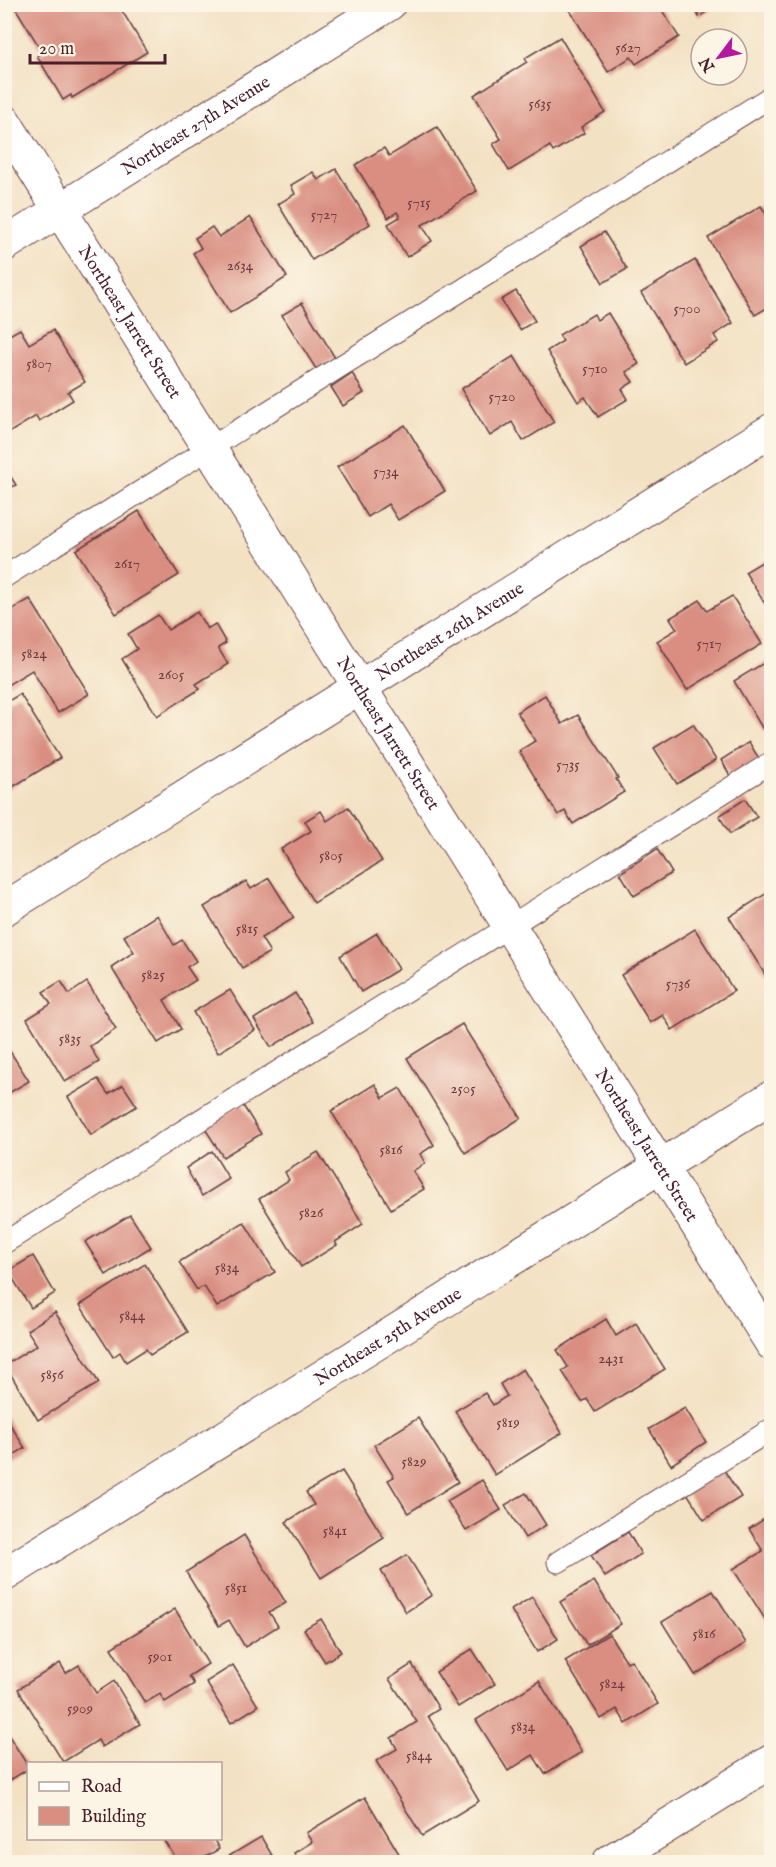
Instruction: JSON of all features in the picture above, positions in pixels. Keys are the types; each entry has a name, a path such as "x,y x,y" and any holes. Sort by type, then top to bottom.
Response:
{"street":[{"name":"Northeast 27th Avenue","path":"4,245 389,4"},
{"name":"Northeast Jarrett Street","path":"4,121 771,1344"},
{"name":"Northeast 26th Avenue","path":"4,909 771,430"},
{"name":"Northeast 25th Avenue","path":"4,1575 771,1097"},
{"path":"609,1863 771,1761"}],"lane":[{"path":"4,577 771,96"},
{"path":"4,1243 771,762"},
{"path":"558,1562 771,1429"}],"building":[{"path":"13,4 118,4 147,52 72,98 71,95 63,100 37,56 43,53"},
{"path":"577,4 658,4 679,37 636,64 631,57 608,72 569,9"},
{"path":"692,4 718,4 699,17"},
{"path":"560,37 605,112 581,127 584,133 553,152 550,146 509,171 493,144 501,139 474,95 527,62 525,58"},
{"path":"437,127 477,191 422,225 432,241 407,257 388,224 400,217 397,212 388,218 355,165 384,148 389,156"},
{"path":"336,169 370,224 312,260 278,204 295,194 291,185 313,172 318,180"},
{"path":"761,206 772,223 772,305 755,315 708,238"},
{"path":"250,217 287,277 230,313 193,253 201,248 195,238 212,227 219,237"},
{"path":"604,232 627,269 603,283 581,246"},
{"path":"695,260 733,323 714,335 718,342 684,363 641,293"},
{"path":"516,291 535,321 520,330 501,300"},
{"path":"302,303 335,358 316,369 282,315"},
{"path":"608,313 639,364 626,372 633,382 622,389 628,399 598,417 585,397 578,402 547,351 563,341 559,335 594,314 597,320"},
{"path":"20,329 29,344 53,330 85,382 68,392 73,400 39,421 36,416 7,434 4,430 4,338"},
{"path":"514,356 554,422 523,441 512,422 490,436 461,389"},
{"path":"352,373 364,393 343,406 331,387"},
{"path":"405,425 445,491 398,520 388,504 368,517 337,467"},
{"path":"4,466 16,485 4,491"},
{"path":"139,511 179,575 116,614 76,550"},
{"path":"772,556 772,615 745,572"},
{"path":"732,596 762,644 687,690 657,641 677,629 670,618 700,600 707,611"},
{"path":"30,599 89,694 58,713 32,670 4,687 4,614"},
{"path":"197,612 207,629 215,624 226,643 218,648 228,664 196,684 200,689 157,716 122,659 137,649 128,634 158,615 168,630"},
{"path":"772,658 772,727 764,731 734,681"},
{"path":"20,694 60,758 6,791 5,703"},
{"path":"545,695 562,724 578,715 618,778 616,779 624,792 573,824 565,811 558,815 519,751 535,741 517,712"},
{"path":"693,724 716,760 677,784 654,748"},
{"path":"749,742 759,759 731,777 721,760"},
{"path":"745,799 757,817 730,834 719,816"},
{"path":"348,807 382,861 314,903 281,849 311,831 305,821 321,811 327,821"},
{"path":"657,849 672,873 634,896 620,873"},
{"path":"269,878 294,918 261,938 270,952 242,968 204,907 246,881 251,889"},
{"path":"772,890 772,973 766,976 729,917"},
{"path":"157,915 174,945 182,940 196,961 187,967 196,980 164,1000 181,1029 158,1043 111,967 134,952 124,936"},
{"path":"695,929 734,991 672,1030 663,1015 650,1023 621,975"},
{"path":"377,933 399,969 361,992 340,956"},
{"path":"61,981 69,994 87,982 116,1029 90,1046 99,1062 65,1082 27,1019 51,1004 43,992"},
{"path":"230,990 255,1030 218,1053 193,1012"},
{"path":"295,993 313,1022 271,1047 254,1019"},
{"path":"462,1024 521,1118 465,1153 407,1058"},
{"path":"4,1042 29,1081 4,1096"},
{"path":"98,1079 108,1094 123,1085 137,1106 91,1135 68,1097"},
{"path":"375,1084 383,1098 400,1088 434,1145 420,1154 425,1163 413,1171 424,1189 391,1209 331,1111"},
{"path":"242,1104 261,1134 223,1157 204,1127"},
{"path":"212,1151 229,1179 202,1196 186,1168"},
{"path":"318,1152 363,1224 335,1242 337,1245 301,1267 259,1199 289,1180 285,1172"},
{"path":"130,1215 151,1247 106,1275 85,1242"},
{"path":"244,1222 275,1272 217,1307 204,1286 197,1290 179,1262"},
{"path":"33,1256 55,1293 31,1308 8,1271"},
{"path":"145,1264 188,1332 150,1355 146,1349 126,1362 120,1352 113,1357 80,1305"},
{"path":"55,1312 99,1383 38,1420 5,1365 37,1345 27,1330"},
{"path":"606,1319 616,1336 636,1323 665,1369 595,1412 587,1399 582,1402 562,1371 568,1367 557,1350"},
{"path":"523,1369 562,1433 495,1475 455,1411 485,1393 493,1405 507,1396 500,1384"},
{"path":"685,1408 706,1442 671,1465 649,1429"},
{"path":"4,1415 25,1448 4,1461"},
{"path":"418,1418 458,1482 408,1513 388,1480 394,1477 374,1445"},
{"path":"724,1470 741,1497 704,1520 687,1493"},
{"path":"342,1471 384,1538 321,1578 286,1522 314,1505 306,1492"},
{"path":"482,1480 501,1510 466,1531 447,1501"},
{"path":"526,1493 546,1525 525,1538 505,1505"},
{"path":"772,1514 772,1630 733,1569 763,1551 749,1529"},
{"path":"628,1532 641,1554 605,1577 591,1555"},
{"path":"244,1535 286,1603 269,1612 278,1626 245,1647 229,1620 219,1626 186,1572"},
{"path":"407,1555 432,1595 406,1612 381,1571"},
{"path":"594,1581 621,1624 587,1645 560,1602"},
{"path":"713,1591 746,1643 695,1675 662,1622"},
{"path":"532,1597 558,1639 537,1652 511,1610"},
{"path":"175,1609 208,1664 189,1676 194,1684 165,1702 160,1694 145,1703 111,1648"},
{"path":"321,1619 341,1652 325,1662 304,1629"},
{"path":"609,1634 627,1662 631,1660 658,1704 626,1724 617,1709 601,1719 565,1661"},
{"path":"472,1649 495,1684 458,1707 436,1672"},
{"path":"60,1663 66,1673 79,1665 96,1693 114,1681 140,1724 102,1747 98,1740 63,1762 18,1689"},
{"path":"412,1664 439,1709 428,1716 479,1801 422,1836 376,1761 397,1749 391,1738 417,1722 389,1679"},
{"path":"233,1665 258,1706 231,1723 206,1682"},
{"path":"539,1681 582,1752 545,1774 533,1755 508,1771 476,1720"},
{"path":"4,1728 27,1764 27,1770 4,1784"},
{"path":"365,1797 404,1862 300,1862 294,1853 312,1842 306,1833"},
{"path":"261,1837 276,1862 219,1862"},
{"path":"164,1840 214,1840 219,1849 197,1862 178,1862"}]}
